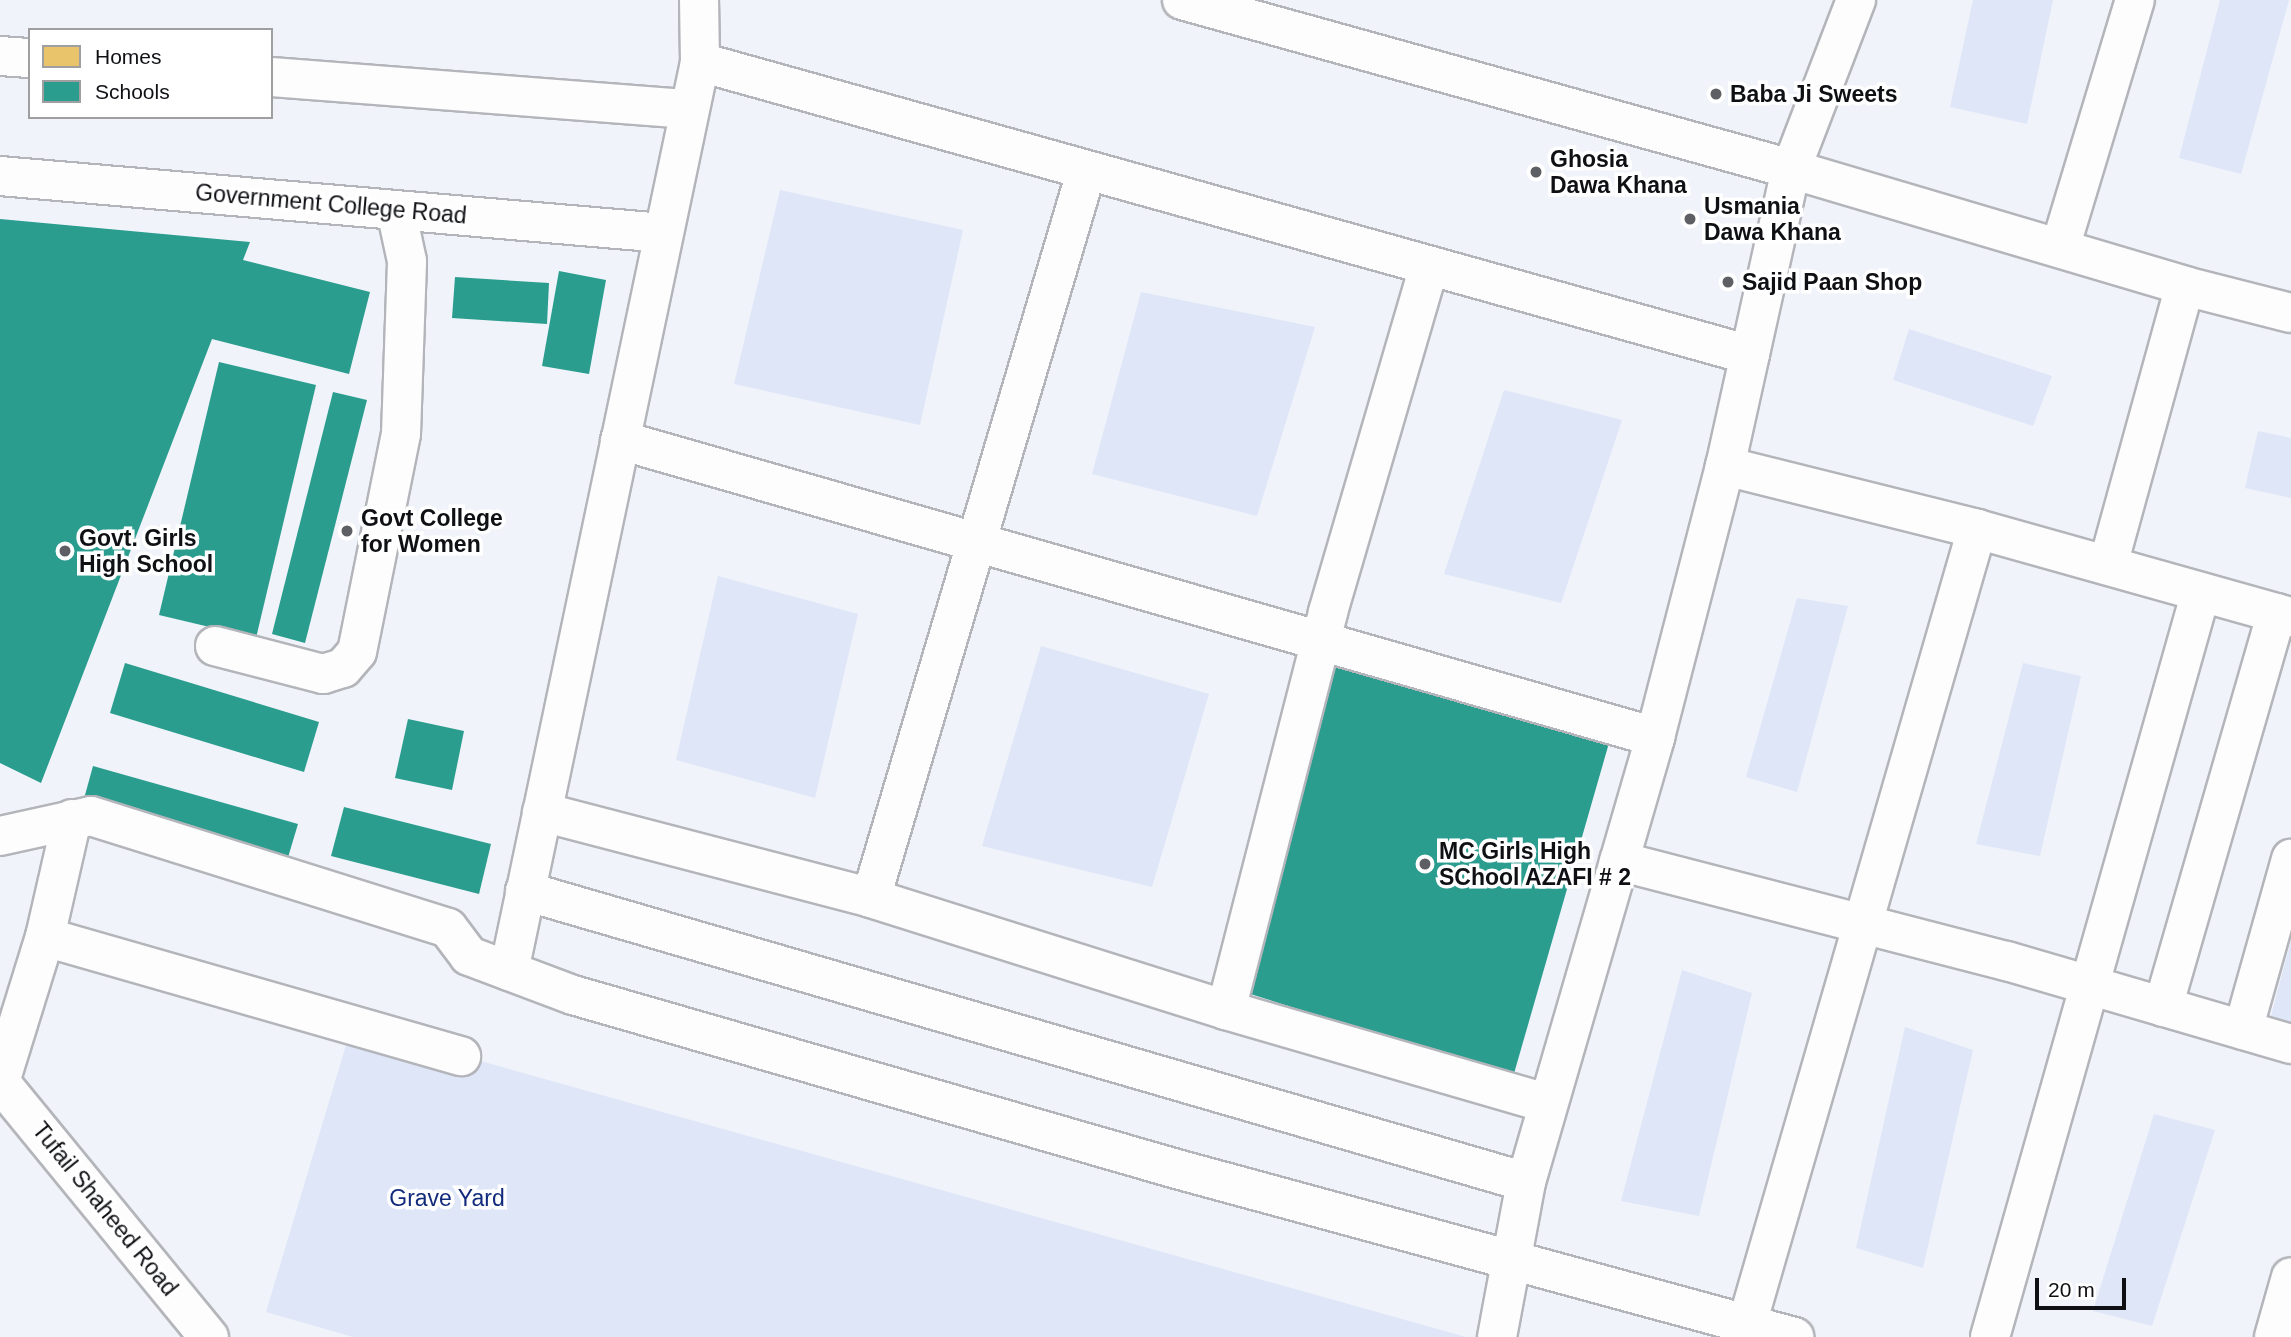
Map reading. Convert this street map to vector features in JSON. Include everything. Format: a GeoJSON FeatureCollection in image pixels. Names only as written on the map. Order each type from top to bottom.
{"type":"FeatureCollection","features":[{"type":"Feature","properties":{"kind":"street"},"geometry":{"type":"LineString","coordinates":[[509,971],[700,62],[699,0]]}},
{"type":"Feature","properties":{"kind":"street"},"geometry":{"type":"LineString","coordinates":[[1182,0],[1791,169],[2185,286],[2291,313]]}},
{"type":"Feature","properties":{"kind":"street"},"geometry":{"type":"LineString","coordinates":[[1497,1337],[1526,1182],[1655,737],[1725,466],[1791,169],[1856,0]]}},
{"type":"Feature","properties":{"kind":"street"},"geometry":{"type":"LineString","coordinates":[[2060,248],[2135,0]]}},
{"type":"Feature","properties":{"kind":"street"},"geometry":{"type":"LineString","coordinates":[[0,56],[28,58]]}},
{"type":"Feature","properties":{"kind":"street"},"geometry":{"type":"LineString","coordinates":[[700,62],[1086,172],[1750,355]]}},
{"type":"Feature","properties":{"kind":"street"},"geometry":{"type":"LineString","coordinates":[[273,77],[689,110]]}},
{"type":"Feature","properties":{"kind":"street"},"geometry":{"type":"LineString","coordinates":[[870,898],[1086,172]]}},
{"type":"Feature","properties":{"kind":"street","name":"Government College Road"},"geometry":{"type":"LineString","coordinates":[[0,176],[663,233]]}},
{"type":"Feature","properties":{"kind":"street"},"geometry":{"type":"LineString","coordinates":[[215,646],[323,674],[343,668],[357,652],[401,434],[407,261],[396,210]]}},
{"type":"Feature","properties":{"kind":"street"},"geometry":{"type":"LineString","coordinates":[[1226,1010],[1321,641],[1429,267]]}},
{"type":"Feature","properties":{"kind":"street"},"geometry":{"type":"LineString","coordinates":[[2108,565],[2185,286]]}},
{"type":"Feature","properties":{"kind":"street"},"geometry":{"type":"LineString","coordinates":[[620,439],[1655,737]]}},
{"type":"Feature","properties":{"kind":"street"},"geometry":{"type":"LineString","coordinates":[[1725,466],[1977,529],[2284,615],[2163,1007]]}},
{"type":"Feature","properties":{"kind":"street"},"geometry":{"type":"LineString","coordinates":[[1748,1324],[1977,529]]}},
{"type":"Feature","properties":{"kind":"street"},"geometry":{"type":"LineString","coordinates":[[1990,1337],[2201,592]]}},
{"type":"Feature","properties":{"kind":"street"},"geometry":{"type":"LineString","coordinates":[[542,813],[870,898],[1226,1010],[1547,1103]]}},
{"type":"Feature","properties":{"kind":"street"},"geometry":{"type":"LineString","coordinates":[[0,835],[91,816],[448,928],[469,956],[573,995],[1511,1261],[1794,1337]]}},
{"type":"Feature","properties":{"kind":"street"},"geometry":{"type":"LineString","coordinates":[[0,1082],[45,937],[72,819]]}},
{"type":"Feature","properties":{"kind":"street"},"geometry":{"type":"LineString","coordinates":[[2243,1030],[2291,859]]}},
{"type":"Feature","properties":{"kind":"street"},"geometry":{"type":"LineString","coordinates":[[1619,861],[2090,985],[2291,1044]]}},
{"type":"Feature","properties":{"kind":"street"},"geometry":{"type":"LineString","coordinates":[[525,891],[1526,1182]]}},
{"type":"Feature","properties":{"kind":"street"},"geometry":{"type":"LineString","coordinates":[[45,937],[461,1056]]}},
{"type":"Feature","properties":{"kind":"street","name":"Tufail Shaheed Road"},"geometry":{"type":"LineString","coordinates":[[0,1082],[209,1337]]}},
{"type":"Feature","properties":{"kind":"street"},"geometry":{"type":"LineString","coordinates":[[2274,1337],[2291,1277]]}},
{"type":"Feature","properties":{"kind":"green space"},"geometry":{"type":"Polygon","coordinates":[[[1973,0],[2053,0],[2027,124],[1950,107],[1973,0]]]}},
{"type":"Feature","properties":{"kind":"green space"},"geometry":{"type":"Polygon","coordinates":[[[2220,0],[2289,0],[2241,174],[2179,158],[2220,0]]]}},
{"type":"Feature","properties":{"kind":"green space"},"geometry":{"type":"Polygon","coordinates":[[[780,190],[963,230],[920,425],[734,384],[780,190]]]}},
{"type":"Feature","properties":{"kind":"green space"},"geometry":{"type":"Polygon","coordinates":[[[1141,292],[1315,327],[1257,516],[1092,474],[1141,292]]]}},
{"type":"Feature","properties":{"kind":"green space"},"geometry":{"type":"Polygon","coordinates":[[[1909,329],[2052,376],[2033,426],[1893,380],[1909,329]]]}},
{"type":"Feature","properties":{"kind":"green space"},"geometry":{"type":"Polygon","coordinates":[[[1504,390],[1622,420],[1561,603],[1444,574],[1504,390]]]}},
{"type":"Feature","properties":{"kind":"green space"},"geometry":{"type":"Polygon","coordinates":[[[2258,431],[2291,438],[2291,498],[2245,488],[2258,431]]]}},
{"type":"Feature","properties":{"kind":"green space"},"geometry":{"type":"Polygon","coordinates":[[[718,576],[858,614],[815,798],[676,760],[718,576]]]}},
{"type":"Feature","properties":{"kind":"green space"},"geometry":{"type":"Polygon","coordinates":[[[1797,598],[1848,606],[1797,792],[1746,777],[1797,598]]]}},
{"type":"Feature","properties":{"kind":"green space"},"geometry":{"type":"Polygon","coordinates":[[[1041,646],[1209,694],[1152,887],[982,846],[1041,646]]]}},
{"type":"Feature","properties":{"kind":"green space"},"geometry":{"type":"Polygon","coordinates":[[[2023,663],[2081,676],[2040,856],[1976,844],[2023,663]]]}},
{"type":"Feature","properties":{"kind":"green space"},"geometry":{"type":"Polygon","coordinates":[[[2291,940],[2291,1022],[2271,1016],[2291,940]]]}},
{"type":"Feature","properties":{"kind":"green space"},"geometry":{"type":"Polygon","coordinates":[[[1682,970],[1752,993],[1699,1216],[1621,1201],[1682,970]]]}},
{"type":"Feature","properties":{"kind":"green space","name":"Grave Yard"},"geometry":{"type":"Polygon","coordinates":[[[352,1025],[1466,1337],[353,1337],[266,1312],[352,1025]]]}},
{"type":"Feature","properties":{"kind":"green space"},"geometry":{"type":"Polygon","coordinates":[[[1905,1027],[1973,1050],[1923,1268],[1856,1248],[1905,1027]]]}},
{"type":"Feature","properties":{"kind":"green space"},"geometry":{"type":"Polygon","coordinates":[[[2154,1114],[2215,1130],[2152,1326],[2093,1311],[2154,1114]]]}},
{"type":"Feature","properties":{"kind":"building: Homes"},"geometry":{"type":"Polygon","coordinates":[[[57,240],[212,254],[208,289],[54,275],[57,240]]]}},
{"type":"Feature","properties":{"kind":"building: Homes"},"geometry":{"type":"Polygon","coordinates":[[[164,300],[198,310],[145,492],[111,482],[164,300]]]}},
{"type":"Feature","properties":{"kind":"building: Homes"},"geometry":{"type":"Polygon","coordinates":[[[0,531],[58,545],[47,591],[0,580],[0,531]]]}},
{"type":"Feature","properties":{"kind":"building: Schools","name":"Govt. Girls High School"},"geometry":{"type":"Polygon","coordinates":[[[0,219],[250,242],[243,260],[370,292],[349,374],[212,339],[41,783],[0,763],[0,219]]]}},
{"type":"Feature","properties":{"kind":"building: Schools"},"geometry":{"type":"Polygon","coordinates":[[[559,271],[606,280],[589,374],[542,366],[559,271]]]}},
{"type":"Feature","properties":{"kind":"building: Schools"},"geometry":{"type":"Polygon","coordinates":[[[455,277],[549,283],[547,324],[452,318],[455,277]]]}},
{"type":"Feature","properties":{"kind":"building: Schools"},"geometry":{"type":"Polygon","coordinates":[[[219,362],[316,385],[256,638],[159,615],[219,362]]]}},
{"type":"Feature","properties":{"kind":"building: Schools"},"geometry":{"type":"Polygon","coordinates":[[[333,392],[367,400],[305,643],[272,634],[333,392]]]}},
{"type":"Feature","properties":{"kind":"building: Schools","name":"MC Girls High SChool AZAFI # 2"},"geometry":{"type":"Polygon","coordinates":[[[1330,654],[1611,736],[1513,1077],[1244,992],[1330,654]]]}},
{"type":"Feature","properties":{"kind":"building: Schools"},"geometry":{"type":"Polygon","coordinates":[[[125,663],[319,722],[304,772],[110,713],[125,663]]]}},
{"type":"Feature","properties":{"kind":"building: Schools"},"geometry":{"type":"Polygon","coordinates":[[[408,719],[464,731],[452,790],[395,778],[408,719]]]}},
{"type":"Feature","properties":{"kind":"building: Schools"},"geometry":{"type":"Polygon","coordinates":[[[93,766],[298,824],[286,864],[82,806],[93,766]]]}},
{"type":"Feature","properties":{"kind":"building: Schools"},"geometry":{"type":"Polygon","coordinates":[[[344,807],[491,844],[479,894],[331,856],[344,807]]]}},
{"type":"Feature","properties":{"kind":"place","name":"Baba Ji Sweets"},"geometry":{"type":"Point","coordinates":[1716,94]}},
{"type":"Feature","properties":{"kind":"place","name":"Ghosia Dawa Khana"},"geometry":{"type":"Point","coordinates":[1536,172]}},
{"type":"Feature","properties":{"kind":"place","name":"Usmania Dawa Khana"},"geometry":{"type":"Point","coordinates":[1690,219]}},
{"type":"Feature","properties":{"kind":"place","name":"Sajid Paan Shop"},"geometry":{"type":"Point","coordinates":[1728,282]}},
{"type":"Feature","properties":{"kind":"place","name":"Govt College for Women"},"geometry":{"type":"Point","coordinates":[347,531]}},
{"type":"Feature","properties":{"kind":"place","name":"Govt. Girls High School"},"geometry":{"type":"Point","coordinates":[65,551]}},
{"type":"Feature","properties":{"kind":"place","name":"MC Girls High SChool AZAFI # 2"},"geometry":{"type":"Point","coordinates":[1425,864]}}]}
